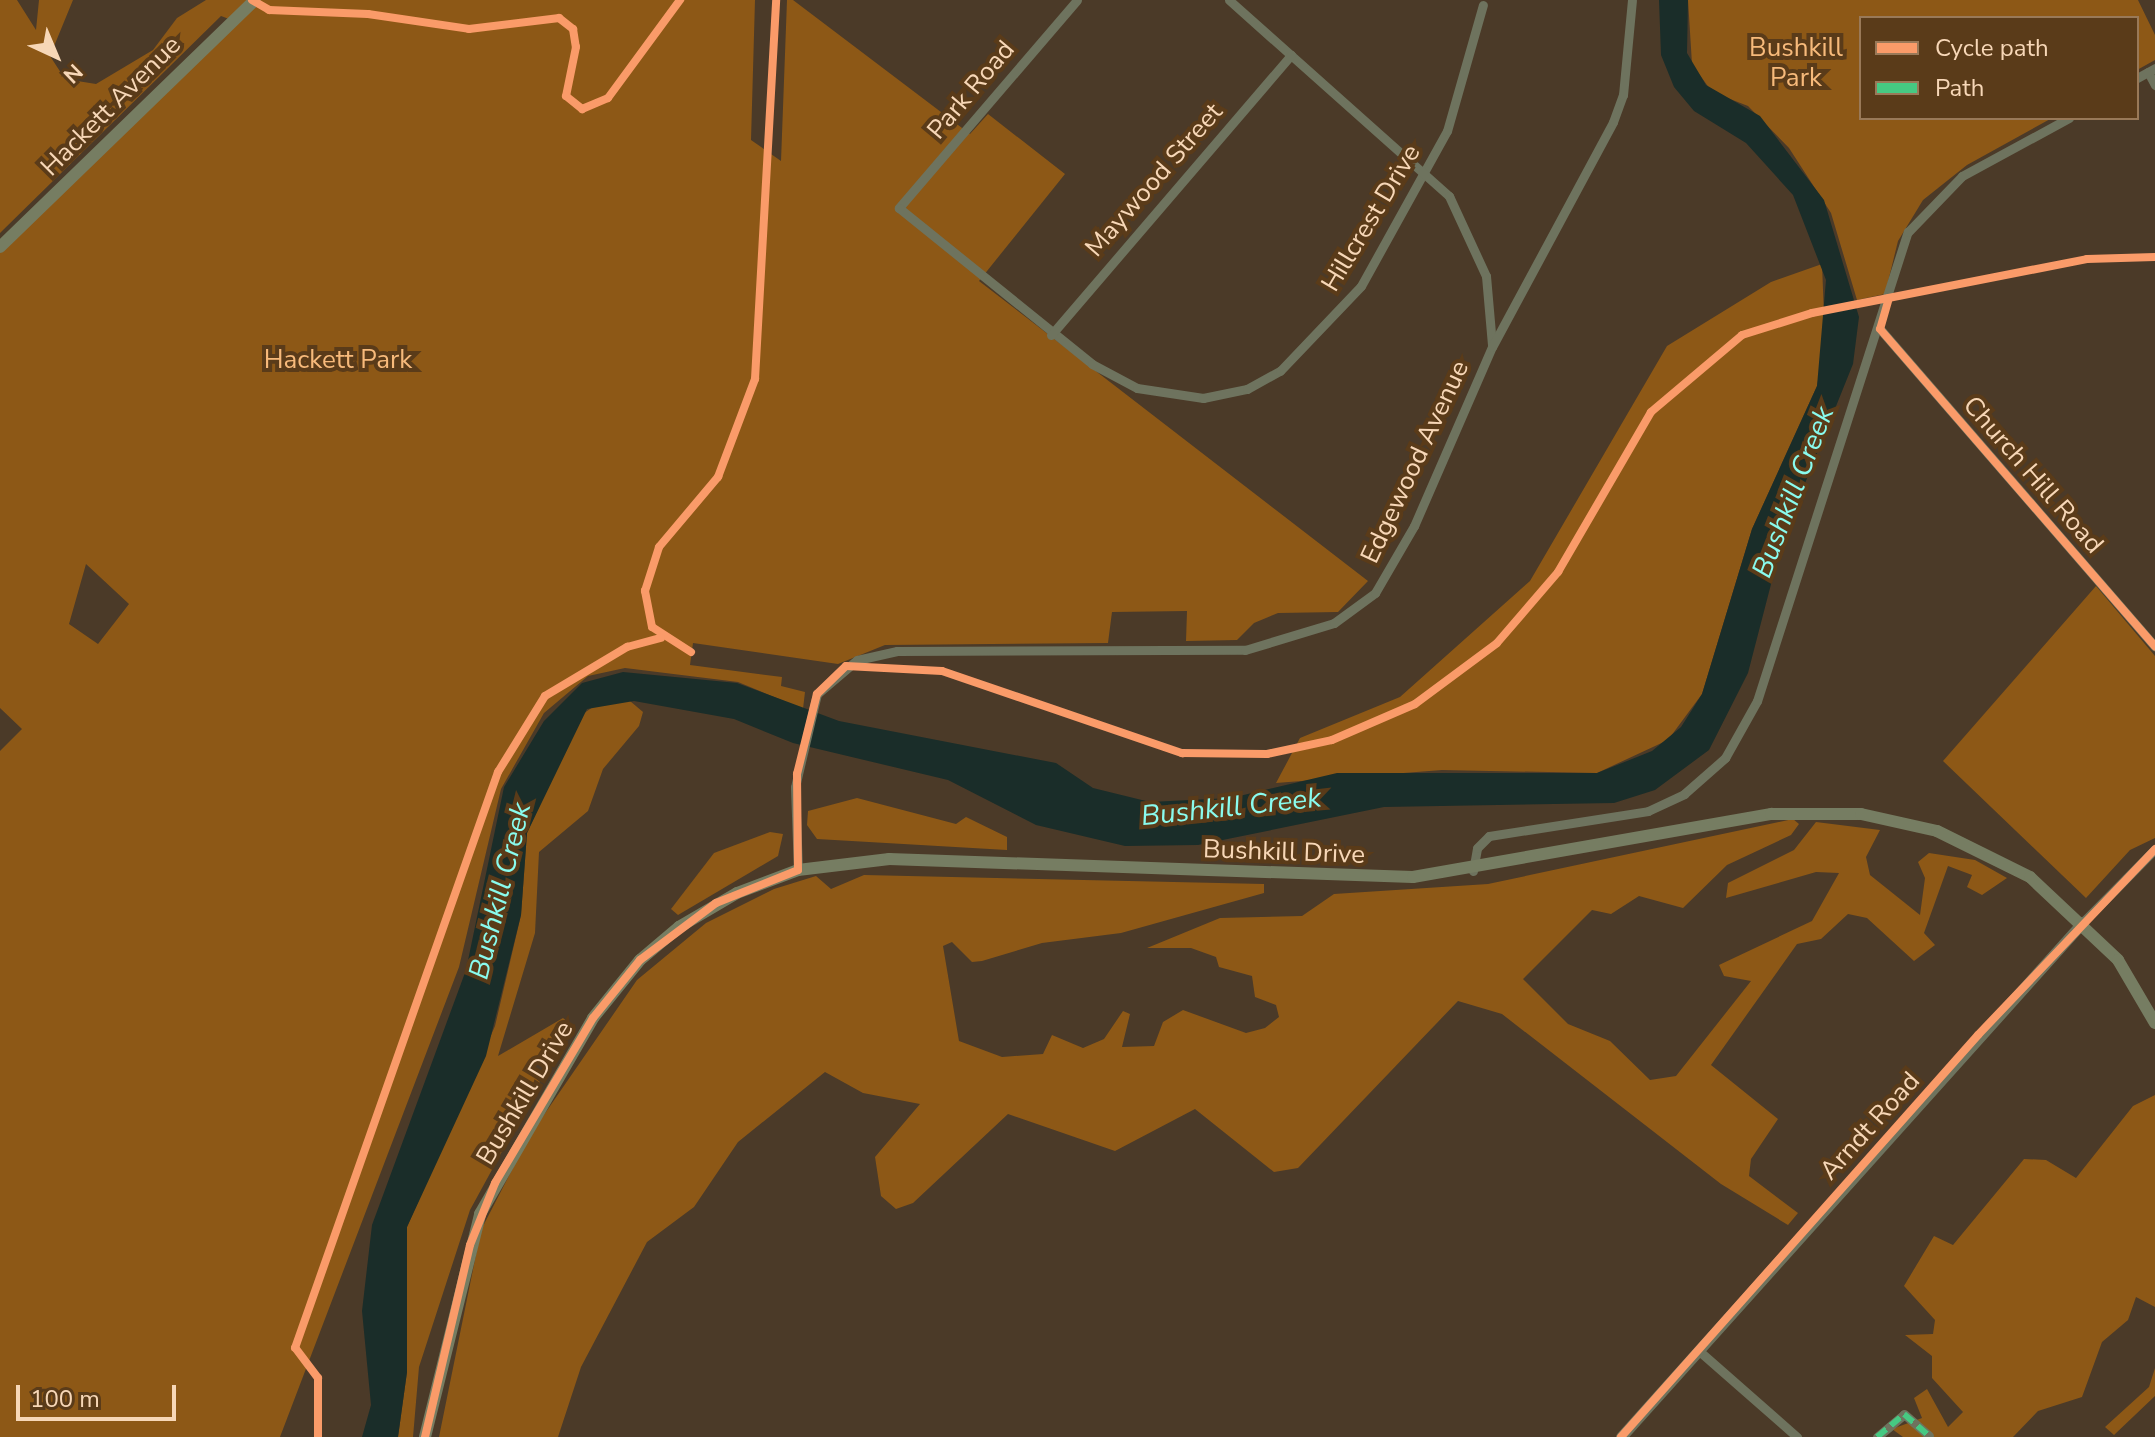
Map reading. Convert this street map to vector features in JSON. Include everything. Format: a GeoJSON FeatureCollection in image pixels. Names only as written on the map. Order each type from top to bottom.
{"type":"FeatureCollection","features":[{"type":"Feature","properties":{"kind":"main road","name":"Hackett Avenue"},"geometry":{"type":"LineString","coordinates":[[0,247],[255,0]]}},
{"type":"Feature","properties":{"kind":"main road","name":"Bushkill Drive"},"geometry":{"type":"LineString","coordinates":[[425,1437],[480,1214],[593,1018],[640,960],[679,927],[737,893],[798,870],[889,859],[1370,877],[1473,872],[1748,818],[1842,812],[1920,826],[1994,855],[2083,922],[2124,969],[2155,1023]]}},
{"type":"Feature","properties":{"kind":"street","name":"Park Road"},"geometry":{"type":"LineString","coordinates":[[899,208],[1077,0]]}},
{"type":"Feature","properties":{"kind":"street"},"geometry":{"type":"LineString","coordinates":[[1229,0],[1427,173],[1462,215],[1478,252],[1491,298],[1492,347]]}},
{"type":"Feature","properties":{"kind":"street","name":"Edgewood Avenue"},"geometry":{"type":"LineString","coordinates":[[798,870],[794,813],[817,694],[846,666],[883,652],[1245,650],[1334,623],[1392,570],[1492,347],[1613,122],[1623,95],[1632,0]]}},
{"type":"Feature","properties":{"kind":"street","name":"Hillcrest Drive"},"geometry":{"type":"LineString","coordinates":[[899,208],[1051,335],[1137,388],[1203,398],[1247,389],[1280,371],[1336,317],[1427,173],[1466,87],[1483,5]]}},
{"type":"Feature","properties":{"kind":"street","name":"Maywood Street"},"geometry":{"type":"LineString","coordinates":[[1051,335],[1291,55]]}},
{"type":"Feature","properties":{"kind":"street"},"geometry":{"type":"LineString","coordinates":[[2151,70],[2155,85]]}},
{"type":"Feature","properties":{"kind":"street"},"geometry":{"type":"LineString","coordinates":[[1473,872],[1477,848],[1489,836],[1648,811],[1701,782],[1736,744],[1757,701],[1880,329],[1902,245],[1928,203],[2066,120]]}},
{"type":"Feature","properties":{"kind":"street","name":"Church Hill Road"},"geometry":{"type":"LineString","coordinates":[[1880,329],[2155,647]]}},
{"type":"Feature","properties":{"kind":"street","name":"Arndt Road"},"geometry":{"type":"LineString","coordinates":[[1621,1437],[2083,922],[2155,849]]}},
{"type":"Feature","properties":{"kind":"street"},"geometry":{"type":"LineString","coordinates":[[1698,1350],[1797,1437]]}},
{"type":"Feature","properties":{"kind":"street"},"geometry":{"type":"LineString","coordinates":[[1877,1437],[1904,1414],[1929,1436]]}},
{"type":"Feature","properties":{"kind":"green space","name":"Hackett Park"},"geometry":{"type":"Polygon","coordinates":[[[0,0],[17,0],[36,30],[39,0],[73,0],[50,56],[65,79],[96,84],[153,50],[177,18],[206,0],[755,0],[751,140],[781,161],[787,0],[793,0],[970,134],[988,114],[1065,174],[979,281],[1368,581],[1338,612],[1278,613],[1254,623],[1237,640],[1186,641],[1187,611],[1112,612],[1108,643],[885,645],[838,664],[693,643],[690,665],[782,677],[781,686],[805,692],[803,709],[738,682],[625,668],[588,676],[544,713],[501,789],[459,967],[280,1437],[0,1437],[0,751],[22,729],[0,708],[0,247],[229,19],[221,16],[0,233],[0,0]],[[86,564],[69,624],[98,644],[129,604],[86,564]]]}},
{"type":"Feature","properties":{"kind":"green space","name":"Bushkill Park"},"geometry":{"type":"Polygon","coordinates":[[[1688,0],[2138,0],[2155,35],[2155,60],[2139,69],[2139,16],[1859,16],[1859,120],[2048,120],[1967,165],[1923,200],[1898,241],[1885,294],[1857,300],[1831,213],[1789,148],[1748,106],[1712,92],[1692,64],[1688,0]]]}},
{"type":"Feature","properties":{"kind":"green space"},"geometry":{"type":"Polygon","coordinates":[[[1822,264],[1825,341],[1817,386],[1752,529],[1702,694],[1668,740],[1597,773],[1442,770],[1276,783],[1300,738],[1400,697],[1530,581],[1667,346],[1771,282],[1822,264]]]}},
{"type":"Feature","properties":{"kind":"green space"},"geometry":{"type":"Polygon","coordinates":[[[2096,586],[2155,656],[2155,838],[2130,850],[2086,898],[1943,761],[2096,586]]]}},
{"type":"Feature","properties":{"kind":"green space"},"geometry":{"type":"Polygon","coordinates":[[[630,701],[643,712],[639,726],[603,769],[588,811],[539,852],[535,933],[498,1056],[563,1018],[574,1027],[552,1062],[533,1057],[524,1068],[540,1082],[470,1210],[419,1367],[413,1437],[398,1437],[407,1372],[407,1227],[495,1026],[521,915],[527,833],[580,716],[600,702],[630,701]]]}},
{"type":"Feature","properties":{"kind":"green space"},"geometry":{"type":"Polygon","coordinates":[[[857,798],[956,824],[966,817],[1007,837],[1007,850],[817,839],[807,825],[808,811],[857,798]]]}},
{"type":"Feature","properties":{"kind":"green space"},"geometry":{"type":"Polygon","coordinates":[[[1793,819],[1799,824],[1791,835],[1727,865],[1683,908],[1639,896],[1611,914],[1592,910],[1523,979],[1568,1024],[1610,1041],[1650,1080],[1676,1076],[1751,981],[1724,976],[1719,965],[1812,921],[1839,873],[1816,872],[1726,898],[1728,883],[1794,850],[1816,822],[1880,830],[1866,857],[1870,875],[1920,915],[1925,878],[1918,862],[1929,853],[1975,860],[2007,878],[1982,895],[1967,887],[1972,875],[1948,866],[1924,933],[1935,945],[1914,961],[1867,918],[1848,914],[1821,939],[1797,944],[1711,1065],[1778,1119],[1751,1159],[1749,1176],[1798,1213],[1788,1225],[1721,1184],[1502,1014],[1458,1001],[1298,1168],[1274,1172],[1195,1109],[1115,1151],[1008,1114],[913,1203],[896,1209],[881,1196],[875,1157],[920,1104],[863,1093],[825,1072],[738,1142],[694,1207],[647,1242],[581,1367],[558,1437],[439,1437],[481,1230],[530,1135],[637,980],[706,923],[774,889],[816,876],[831,889],[864,875],[1264,884],[1264,893],[1121,933],[1042,943],[982,961],[972,962],[952,942],[943,946],[959,1041],[1002,1057],[1043,1054],[1052,1035],[1083,1048],[1104,1039],[1123,1011],[1130,1014],[1122,1047],[1154,1046],[1163,1022],[1183,1010],[1246,1033],[1265,1028],[1279,1017],[1276,1005],[1255,997],[1252,976],[1219,967],[1216,957],[1191,948],[1147,948],[1220,918],[1302,916],[1334,894],[1488,884],[1793,819]]]}},
{"type":"Feature","properties":{"kind":"green space"},"geometry":{"type":"Polygon","coordinates":[[[770,832],[783,834],[778,856],[678,915],[671,909],[714,853],[770,832]]]}},
{"type":"Feature","properties":{"kind":"green space"},"geometry":{"type":"Polygon","coordinates":[[[2155,1095],[2155,1307],[2136,1297],[2128,1320],[2102,1342],[2082,1397],[2038,1411],[2013,1437],[1903,1437],[1892,1429],[1922,1418],[1914,1398],[1927,1389],[1948,1427],[1963,1412],[1932,1378],[1932,1356],[1905,1335],[1933,1334],[1935,1320],[1904,1286],[1934,1236],[1953,1245],[2024,1159],[2046,1160],[2076,1178],[2133,1106],[2155,1095]]]}},
{"type":"Feature","properties":{"kind":"green space"},"geometry":{"type":"Polygon","coordinates":[[[2155,1368],[2155,1396],[2114,1435],[2105,1427],[2149,1387],[2155,1368]]]}},
{"type":"Feature","properties":{"kind":"water","name":"Bushkill Creek"},"geometry":{"type":"Polygon","coordinates":[[[1659,0],[1688,0],[1687,53],[1706,85],[1760,116],[1824,200],[1859,317],[1853,364],[1783,538],[1748,673],[1709,750],[1655,790],[1614,803],[1384,807],[1198,845],[1125,846],[1036,825],[948,780],[793,743],[734,719],[634,701],[587,709],[527,833],[521,915],[486,1056],[407,1227],[407,1372],[398,1437],[362,1437],[371,1405],[362,1311],[372,1225],[466,970],[504,787],[544,721],[582,683],[623,672],[737,683],[839,721],[1056,763],[1093,788],[1150,802],[1231,798],[1337,773],[1597,773],[1652,751],[1681,727],[1702,694],[1752,529],[1817,386],[1826,280],[1793,195],[1746,143],[1694,111],[1674,87],[1661,55],[1659,0]]]}},
{"type":"Feature","properties":{"kind":"marked path"},"geometry":{"type":"LineString","coordinates":[[1877,1437],[1904,1414],[1929,1436]]}},
{"type":"Feature","properties":{"kind":"cycle path"},"geometry":{"type":"LineString","coordinates":[[252,0],[269,10],[368,14],[469,29],[559,18],[573,29],[576,47],[566,96],[582,109],[608,98],[680,0]]}},
{"type":"Feature","properties":{"kind":"cycle path"},"geometry":{"type":"LineString","coordinates":[[691,652],[652,627],[645,591],[659,547],[718,477],[755,379],[776,0]]}},
{"type":"Feature","properties":{"kind":"cycle path"},"geometry":{"type":"LineString","coordinates":[[425,1437],[470,1245],[495,1183],[593,1018],[640,960],[716,903],[798,870],[797,774],[817,694],[846,666],[942,671],[1182,753],[1267,754],[1332,740],[1415,704],[1497,643],[1558,572],[1651,412],[1742,335],[1812,313],[2087,259],[2155,257]]}},
{"type":"Feature","properties":{"kind":"cycle path"},"geometry":{"type":"LineString","coordinates":[[1889,298],[1880,329],[2155,647]]}},
{"type":"Feature","properties":{"kind":"cycle path"},"geometry":{"type":"LineString","coordinates":[[318,1437],[318,1378],[295,1348],[498,772],[545,696],[627,647],[661,638]]}},
{"type":"Feature","properties":{"kind":"cycle path"},"geometry":{"type":"LineString","coordinates":[[1621,1437],[1978,1035],[2155,849]]}}]}
